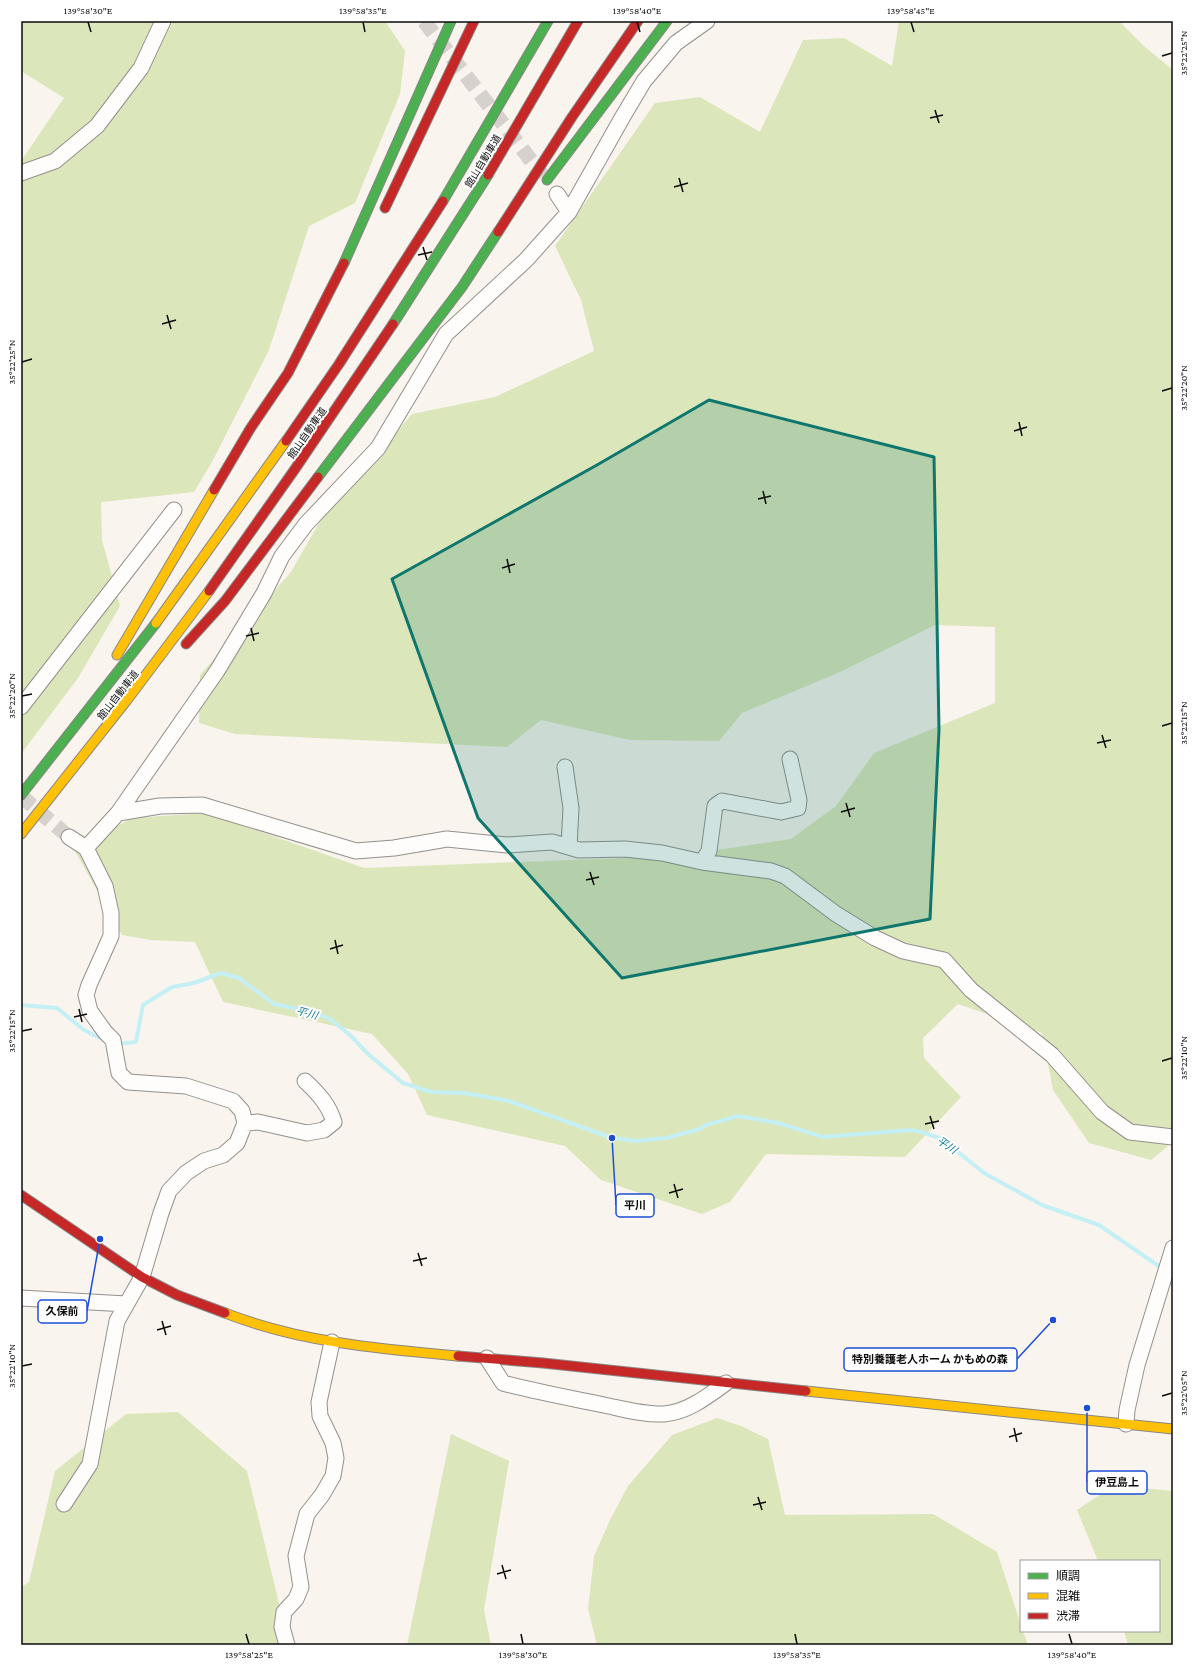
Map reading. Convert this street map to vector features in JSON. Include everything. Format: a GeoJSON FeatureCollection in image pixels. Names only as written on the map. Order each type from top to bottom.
{"type":"FeatureCollection","features":[{"type":"Feature","properties":{"kind":"main road"},"geometry":{"type":"LineString","coordinates":[[288,373],[348,254],[451,21]]}},
{"type":"Feature","properties":{"kind":"main road"},"geometry":{"type":"LineString","coordinates":[[379,219],[474,21]]}},
{"type":"Feature","properties":{"kind":"main road","name":"館山自動車道"},"geometry":{"type":"LineString","coordinates":[[21,795],[160,618],[233,517],[339,364],[450,190],[548,21]]}},
{"type":"Feature","properties":{"kind":"main road","name":"館山自動車道"},"geometry":{"type":"LineString","coordinates":[[21,834],[93,745],[184,626],[359,378],[472,202],[578,21]]}},
{"type":"Feature","properties":{"kind":"main road"},"geometry":{"type":"LineString","coordinates":[[177,653],[225,601],[462,287],[572,117],[638,21]]}},
{"type":"Feature","properties":{"kind":"main road"},"geometry":{"type":"LineString","coordinates":[[542,186],[667,21]]}},
{"type":"Feature","properties":{"kind":"main road"},"geometry":{"type":"LineString","coordinates":[[509,214],[528,205]]}},
{"type":"Feature","properties":{"kind":"main road"},"geometry":{"type":"LineString","coordinates":[[73,730],[250,429],[322,322],[345,282]]}},
{"type":"Feature","properties":{"kind":"main road"},"geometry":{"type":"LineString","coordinates":[[93,745],[162,670]]}},
{"type":"Feature","properties":{"kind":"main road"},"geometry":{"type":"LineString","coordinates":[[21,1195],[79,1236],[142,1277],[177,1295],[247,1322],[300,1336],[389,1350],[487,1358],[1173,1429]]}},
{"type":"Feature","properties":{"kind":"street"},"geometry":{"type":"LineString","coordinates":[[21,174],[55,161],[97,126],[141,68],[163,21]]}},
{"type":"Feature","properties":{"kind":"street"},"geometry":{"type":"LineString","coordinates":[[86,848],[118,813],[217,671],[264,593],[282,556],[306,524],[378,448],[446,334],[526,260],[570,212],[644,81],[676,43],[707,21]]}},
{"type":"Feature","properties":{"kind":"street"},"geometry":{"type":"LineString","coordinates":[[557,194],[570,212]]}},
{"type":"Feature","properties":{"kind":"street"},"geometry":{"type":"LineString","coordinates":[[21,707],[174,510]]}},
{"type":"Feature","properties":{"kind":"street"},"geometry":{"type":"LineString","coordinates":[[702,862],[709,851],[715,806],[722,801],[781,812],[798,808],[799,800],[790,760]]}},
{"type":"Feature","properties":{"kind":"street"},"geometry":{"type":"LineString","coordinates":[[564,767],[570,808],[569,847]]}},
{"type":"Feature","properties":{"kind":"street"},"geometry":{"type":"LineString","coordinates":[[118,813],[160,806],[202,805],[356,851],[394,848],[447,839],[507,845],[552,842],[579,850],[625,849],[662,854],[702,862],[772,871],[785,876],[836,914],[875,938],[902,951],[944,960],[971,990],[1052,1055],[1102,1112],[1130,1132],[1173,1137]]}},
{"type":"Feature","properties":{"kind":"street"},"geometry":{"type":"LineString","coordinates":[[64,1504],[90,1464],[117,1321],[142,1277],[161,1212],[169,1191],[186,1173],[204,1161],[223,1155],[237,1143],[244,1123],[242,1111],[233,1101],[186,1086],[128,1082],[119,1073],[114,1044],[90,1011],[86,994],[111,936],[110,913],[105,886],[86,848],[69,837]]}},
{"type":"Feature","properties":{"kind":"street"},"geometry":{"type":"LineString","coordinates":[[244,1123],[258,1122],[307,1133],[324,1130],[334,1122],[330,1110],[316,1091],[305,1081]]}},
{"type":"Feature","properties":{"kind":"street"},"geometry":{"type":"LineString","coordinates":[[1126,1424],[1127,1410],[1137,1365],[1171,1253]]}},
{"type":"Feature","properties":{"kind":"street"},"geometry":{"type":"LineString","coordinates":[[21,1298],[126,1304]]}},
{"type":"Feature","properties":{"kind":"street"},"geometry":{"type":"LineString","coordinates":[[287,1645],[282,1627],[284,1612],[296,1600],[301,1586],[296,1556],[307,1514],[322,1495],[333,1476],[336,1458],[333,1443],[320,1416],[319,1402],[332,1342]]}},
{"type":"Feature","properties":{"kind":"street"},"geometry":{"type":"LineString","coordinates":[[487,1358],[503,1383],[533,1391],[644,1413],[664,1414],[680,1410],[705,1398],[726,1383]]}},
{"type":"Feature","properties":{"kind":"highlighted area"},"geometry":{"type":"Polygon","coordinates":[[[709,400],[934,457],[939,730],[930,919],[622,978],[478,818],[392,579],[597,465],[709,400]]]}},
{"type":"Feature","properties":{"kind":"green space"},"geometry":{"type":"Polygon","coordinates":[[[21,21],[385,21],[405,51],[400,94],[355,203],[309,226],[269,350],[213,460],[194,492],[101,502],[102,540],[120,606],[78,678],[21,754],[21,161],[64,98],[21,71],[21,21]]]}},
{"type":"Feature","properties":{"kind":"green space"},"geometry":{"type":"Polygon","coordinates":[[[899,21],[1119,21],[1145,47],[1173,70],[1173,1142],[1151,1160],[1089,1143],[1053,1090],[1042,1033],[958,1004],[923,1038],[924,1058],[961,1097],[905,1157],[766,1154],[730,1202],[702,1214],[601,1180],[565,1146],[427,1115],[408,1074],[372,1034],[223,1002],[195,942],[151,940],[122,935],[75,851],[131,818],[207,813],[364,868],[675,856],[791,839],[836,806],[874,753],[995,703],[995,627],[935,625],[840,672],[742,713],[719,741],[630,740],[541,720],[507,747],[235,734],[199,723],[200,675],[291,572],[323,516],[412,414],[495,397],[594,351],[581,300],[555,246],[655,103],[700,97],[760,132],[803,40],[844,38],[892,66],[899,21]]]}},
{"type":"Feature","properties":{"kind":"green space"},"geometry":{"type":"Polygon","coordinates":[[[178,1412],[247,1471],[285,1628],[283,1645],[21,1645],[21,1587],[29,1582],[55,1471],[126,1414],[178,1412]]]}},
{"type":"Feature","properties":{"kind":"green space"},"geometry":{"type":"Polygon","coordinates":[[[717,1418],[741,1426],[768,1439],[785,1515],[933,1514],[997,1552],[1020,1622],[1020,1632],[1023,1632],[1028,1645],[597,1645],[588,1609],[594,1556],[610,1520],[628,1486],[672,1435],[717,1418]]]}},
{"type":"Feature","properties":{"kind":"green space"},"geometry":{"type":"Polygon","coordinates":[[[451,1434],[509,1461],[484,1610],[491,1645],[407,1645],[451,1434]]]}},
{"type":"Feature","properties":{"kind":"green space"},"geometry":{"type":"Polygon","coordinates":[[[1114,1485],[1173,1491],[1173,1645],[1128,1645],[1124,1632],[1160,1632],[1160,1560],[1098,1560],[1077,1510],[1114,1485]]]}},
{"type":"Feature","properties":{"kind":"waterway","name":"平川"},"geometry":{"type":"LineString","coordinates":[[116,1044],[136,1042],[143,1005],[172,987],[194,983],[221,973],[239,978],[274,1004],[313,1012],[330,1019],[350,1035],[368,1054],[403,1083],[431,1092],[464,1093],[509,1101],[612,1138],[636,1141],[666,1138],[700,1129],[706,1125],[738,1116],[778,1123],[823,1137],[910,1130],[922,1132],[942,1139],[984,1173],[1042,1205],[1099,1225],[1163,1269]]}},
{"type":"Feature","properties":{"kind":"waterway","name":"平川"},"geometry":{"type":"LineString","coordinates":[[21,1005],[57,1008],[84,1030],[108,1042]]}},
{"type":"Feature","properties":{"kind":"tunnel"},"geometry":{"type":"LineString","coordinates":[[424,21],[543,176]]}},
{"type":"Feature","properties":{"kind":"tunnel"},"geometry":{"type":"LineString","coordinates":[[21,796],[69,837]]}},
{"type":"Feature","properties":{"kind":"traffic: fast"},"geometry":{"type":"LineString","coordinates":[[344,263],[451,21]]}},
{"type":"Feature","properties":{"kind":"traffic: fast"},"geometry":{"type":"LineString","coordinates":[[443,201],[548,21]]}},
{"type":"Feature","properties":{"kind":"traffic: fast"},"geometry":{"type":"LineString","coordinates":[[547,180],[667,21]]}},
{"type":"Feature","properties":{"kind":"traffic: fast"},"geometry":{"type":"LineString","coordinates":[[393,324],[488,175]]}},
{"type":"Feature","properties":{"kind":"traffic: fast"},"geometry":{"type":"LineString","coordinates":[[318,477],[462,287],[498,232]]}},
{"type":"Feature","properties":{"kind":"traffic: fast"},"geometry":{"type":"LineString","coordinates":[[21,795],[156,623]]}},
{"type":"Feature","properties":{"kind":"traffic: slow"},"geometry":{"type":"LineString","coordinates":[[156,623],[286,441]]}},
{"type":"Feature","properties":{"kind":"traffic: slow"},"geometry":{"type":"LineString","coordinates":[[117,655],[214,490]]}},
{"type":"Feature","properties":{"kind":"traffic: slow"},"geometry":{"type":"LineString","coordinates":[[21,834],[127,700],[209,591]]}},
{"type":"Feature","properties":{"kind":"traffic: slow"},"geometry":{"type":"LineString","coordinates":[[225,1313],[253,1323],[310,1338],[369,1347],[458,1356]]}},
{"type":"Feature","properties":{"kind":"traffic: slow"},"geometry":{"type":"LineString","coordinates":[[806,1391],[1173,1429]]}},
{"type":"Feature","properties":{"kind":"traffic: jam"},"geometry":{"type":"LineString","coordinates":[[385,208],[474,21]]}},
{"type":"Feature","properties":{"kind":"traffic: jam"},"geometry":{"type":"LineString","coordinates":[[488,175],[578,21]]}},
{"type":"Feature","properties":{"kind":"traffic: jam"},"geometry":{"type":"LineString","coordinates":[[498,232],[572,117],[638,21]]}},
{"type":"Feature","properties":{"kind":"traffic: jam"},"geometry":{"type":"LineString","coordinates":[[286,441],[339,364],[443,201]]}},
{"type":"Feature","properties":{"kind":"traffic: jam"},"geometry":{"type":"LineString","coordinates":[[214,490],[250,429],[288,373],[344,263]]}},
{"type":"Feature","properties":{"kind":"traffic: jam"},"geometry":{"type":"LineString","coordinates":[[209,591],[295,469],[393,324]]}},
{"type":"Feature","properties":{"kind":"traffic: jam"},"geometry":{"type":"LineString","coordinates":[[186,644],[225,601],[318,477]]}},
{"type":"Feature","properties":{"kind":"traffic: jam"},"geometry":{"type":"LineString","coordinates":[[21,1195],[142,1277],[177,1295],[225,1313]]}},
{"type":"Feature","properties":{"kind":"traffic: jam"},"geometry":{"type":"LineString","coordinates":[[458,1356],[543,1363],[806,1391]]}},
{"type":"Feature","properties":{"kind":"place","name":"平川"},"geometry":{"type":"Point","coordinates":[612,1138]}},
{"type":"Feature","properties":{"kind":"place","name":"久保前"},"geometry":{"type":"Point","coordinates":[100,1239]}},
{"type":"Feature","properties":{"kind":"place","name":"特別養護老人ホーム かもめの森"},"geometry":{"type":"Point","coordinates":[1053,1320]}},
{"type":"Feature","properties":{"kind":"place","name":"伊豆島上"},"geometry":{"type":"Point","coordinates":[1087,1408]}}]}
